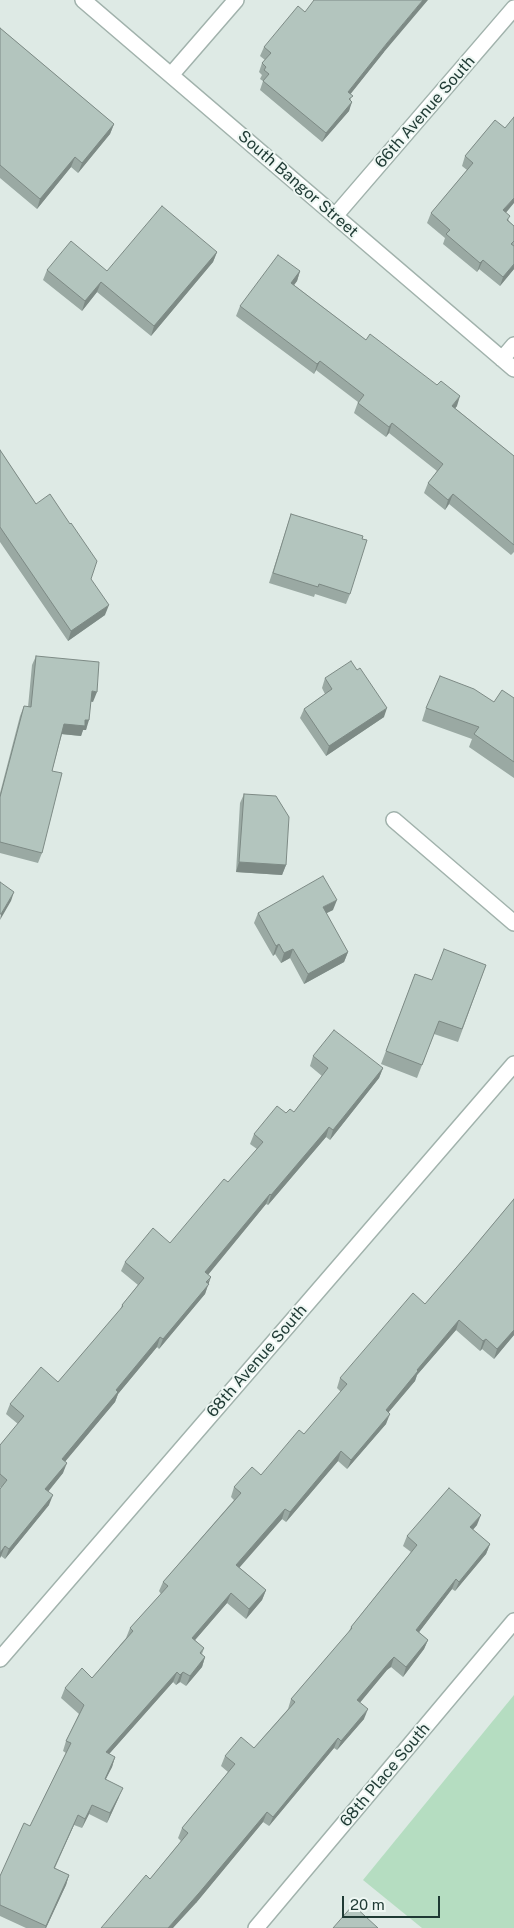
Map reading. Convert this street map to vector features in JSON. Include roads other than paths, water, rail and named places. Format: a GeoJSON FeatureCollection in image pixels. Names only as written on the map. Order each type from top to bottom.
{"type":"FeatureCollection","features":[{"type":"Feature","properties":{"kind":"street","name":"South Bangor Street"},"geometry":{"type":"LineString","coordinates":[[83,0],[514,369]]}},
{"type":"Feature","properties":{"kind":"street"},"geometry":{"type":"LineString","coordinates":[[171,75],[236,0]]}},
{"type":"Feature","properties":{"kind":"street","name":"66th Avenue South"},"geometry":{"type":"LineString","coordinates":[[335,216],[514,8]]}},
{"type":"Feature","properties":{"kind":"street"},"geometry":{"type":"LineString","coordinates":[[502,359],[514,345]]}},
{"type":"Feature","properties":{"kind":"street"},"geometry":{"type":"LineString","coordinates":[[394,820],[514,924]]}},
{"type":"Feature","properties":{"kind":"street","name":"68th Avenue South"},"geometry":{"type":"LineString","coordinates":[[0,1659],[514,1064]]}},
{"type":"Feature","properties":{"kind":"street","name":"68th Place South"},"geometry":{"type":"LineString","coordinates":[[256,1928],[514,1621]]}}]}
